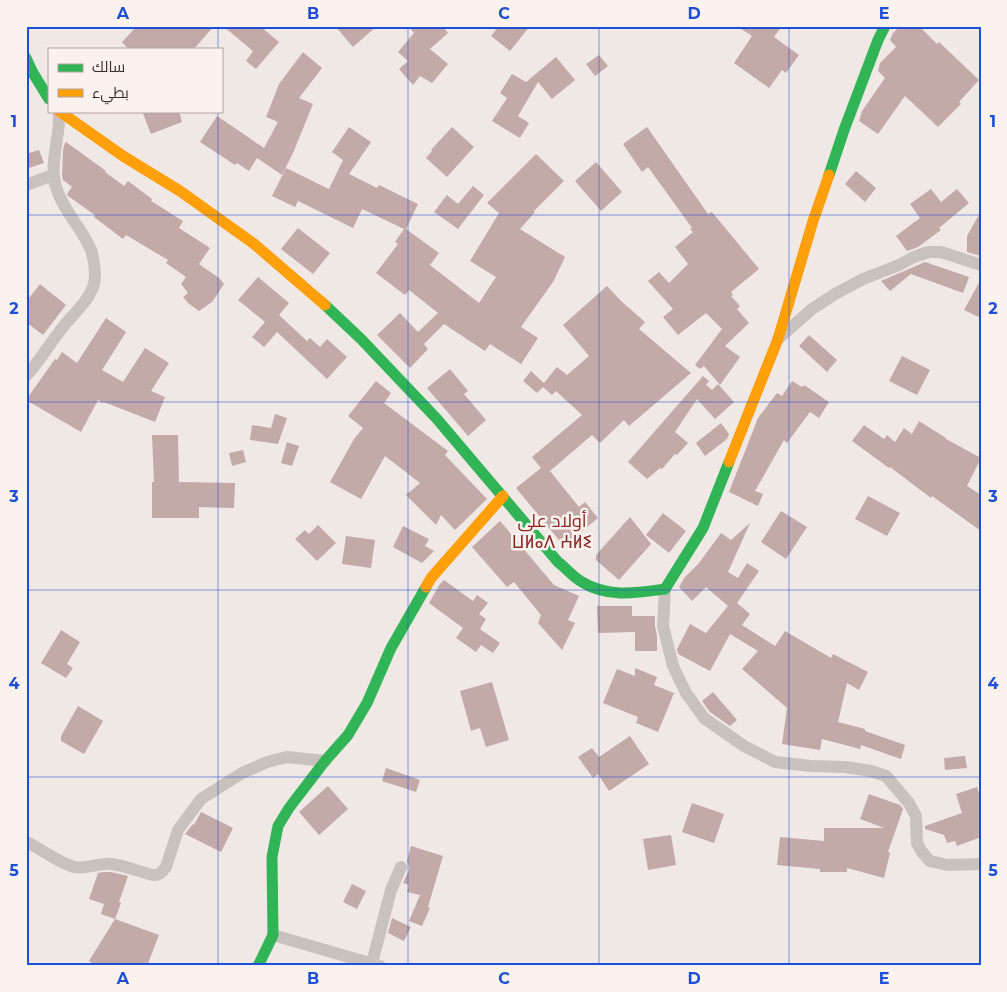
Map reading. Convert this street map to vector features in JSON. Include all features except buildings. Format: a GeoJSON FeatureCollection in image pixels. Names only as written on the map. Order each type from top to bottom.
{"type":"FeatureCollection","features":[{"type":"Feature","properties":{"kind":"street"},"geometry":{"type":"LineString","coordinates":[[885,26],[844,130],[813,221],[778,339],[703,528],[665,588],[663,626],[673,666],[686,693],[704,718],[744,746],[775,762],[845,767],[871,771],[886,776],[909,803],[916,816],[918,843],[922,852],[930,861],[947,865],[981,864]]}},
{"type":"Feature","properties":{"kind":"street"},"geometry":{"type":"LineString","coordinates":[[26,58],[48,97]]}},
{"type":"Feature","properties":{"kind":"street"},"geometry":{"type":"LineString","coordinates":[[59,112],[123,156],[180,191],[253,243],[313,294],[361,339],[437,419],[558,562],[581,581],[605,592],[628,594],[665,588]]}},
{"type":"Feature","properties":{"kind":"street"},"geometry":{"type":"LineString","coordinates":[[26,376],[84,302],[94,284],[94,262],[91,251],[55,186],[53,175],[59,112]]}},
{"type":"Feature","properties":{"kind":"street"},"geometry":{"type":"LineString","coordinates":[[26,185],[53,175]]}},
{"type":"Feature","properties":{"kind":"street"},"geometry":{"type":"LineString","coordinates":[[778,339],[812,309],[835,294],[863,279],[914,257],[928,252],[941,252],[981,265]]}},
{"type":"Feature","properties":{"kind":"street"},"geometry":{"type":"LineString","coordinates":[[258,966],[274,935],[272,857],[278,826],[289,808],[325,761],[348,735],[367,703],[391,648],[432,578],[503,496]]}},
{"type":"Feature","properties":{"kind":"street"},"geometry":{"type":"LineString","coordinates":[[26,842],[75,867],[86,868],[100,864],[111,864],[158,875],[166,867],[178,830],[201,799],[242,773],[267,762],[287,757],[325,761]]}},
{"type":"Feature","properties":{"kind":"street"},"geometry":{"type":"LineString","coordinates":[[274,935],[376,964],[391,890],[401,867]]}},
{"type":"Feature","properties":{"kind":"traffic: fast"},"geometry":{"type":"LineString","coordinates":[[829,175],[844,130],[885,26]]}},
{"type":"Feature","properties":{"kind":"traffic: fast"},"geometry":{"type":"LineString","coordinates":[[26,58],[48,97]]}},
{"type":"Feature","properties":{"kind":"traffic: fast"},"geometry":{"type":"LineString","coordinates":[[325,305],[361,339],[437,419],[558,562],[579,580],[592,587],[622,593],[665,589],[703,528],[729,462]]}},
{"type":"Feature","properties":{"kind":"traffic: fast"},"geometry":{"type":"LineString","coordinates":[[258,966],[273,935],[272,857],[278,826],[289,808],[325,761],[348,735],[367,703],[391,648],[426,587]]}},
{"type":"Feature","properties":{"kind":"traffic: slow"},"geometry":{"type":"LineString","coordinates":[[60,112],[123,156],[180,191],[253,243],[325,305]]}},
{"type":"Feature","properties":{"kind":"traffic: slow"},"geometry":{"type":"LineString","coordinates":[[729,462],[778,339],[813,221],[829,175]]}},
{"type":"Feature","properties":{"kind":"traffic: slow"},"geometry":{"type":"LineString","coordinates":[[426,587],[431,578],[503,496]]}},
{"type":"Feature","properties":{"kind":"district","name":"أولاد علي ⵡⵍⴰⴷ ⵄⵍⵉ"},"geometry":{"type":"Point","coordinates":[552,531]}}]}
